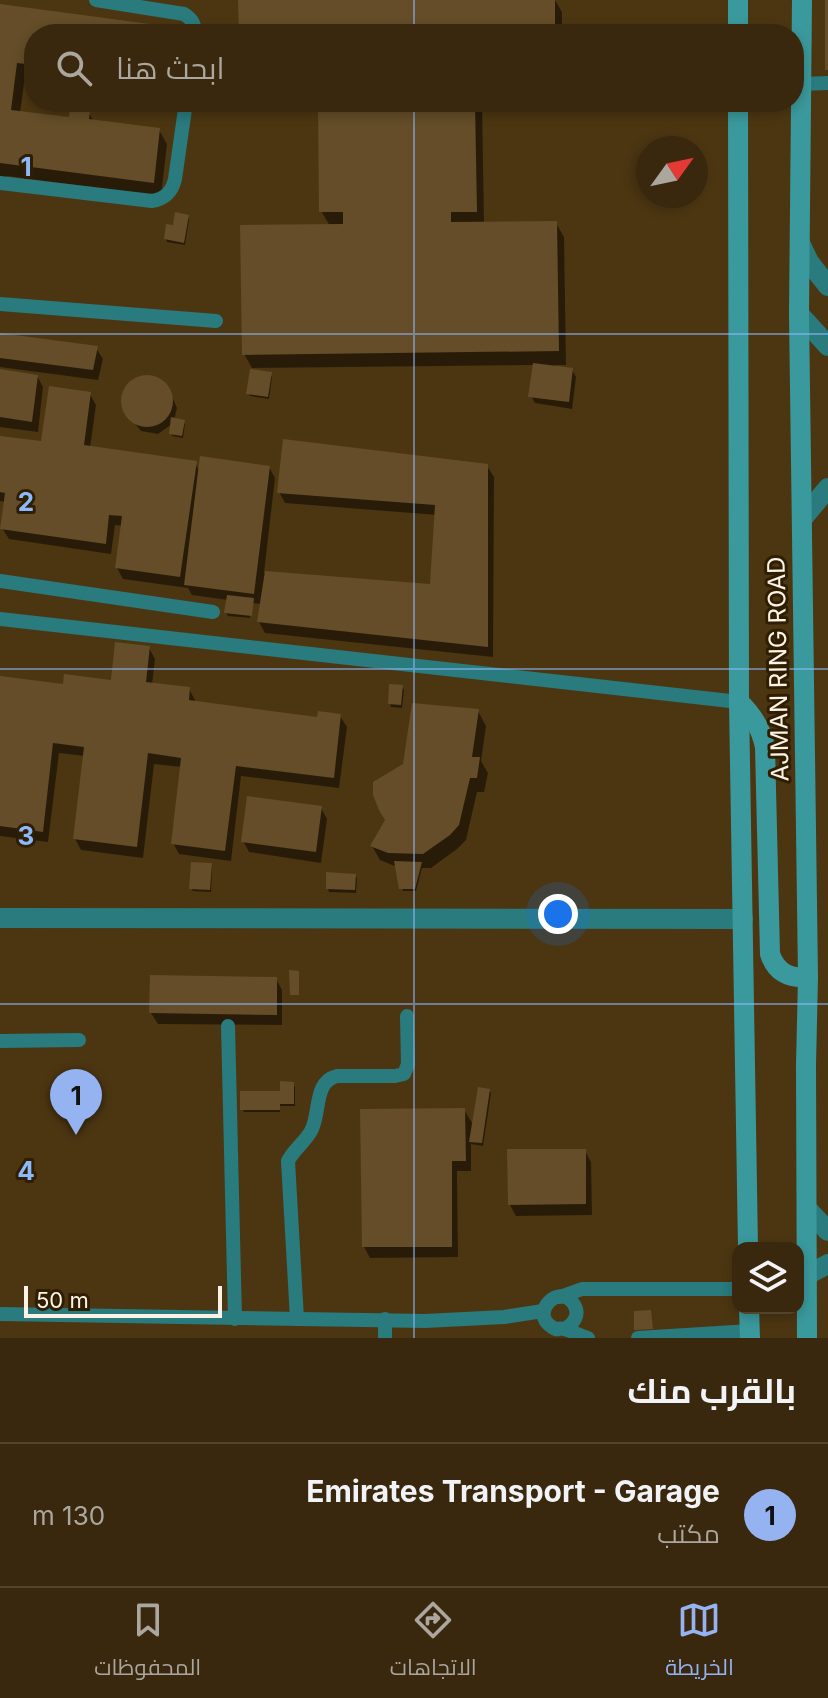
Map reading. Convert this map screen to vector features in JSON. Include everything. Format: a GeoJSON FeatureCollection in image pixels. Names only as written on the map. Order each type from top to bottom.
{"type":"FeatureCollection","features":[{"type":"Feature","properties":{"kind":"main road"},"geometry":{"type":"LineString","coordinates":[[738,0],[738,24]]}},
{"type":"Feature","properties":{"kind":"main road","name":"AJMAN RING ROAD"},"geometry":{"type":"LineString","coordinates":[[802,0],[802,24]]}},
{"type":"Feature","properties":{"kind":"main road","name":"AJMAN RING ROAD"},"geometry":{"type":"LineString","coordinates":[[738,112],[739,702],[748,1242]]}},
{"type":"Feature","properties":{"kind":"main road","name":"AJMAN RING ROAD"},"geometry":{"type":"LineString","coordinates":[[802,112],[799,314],[808,977],[807,1338]]}},
{"type":"Feature","properties":{"kind":"main road"},"geometry":{"type":"LineString","coordinates":[[739,702],[757,722],[765,747],[770,954],[773,963],[788,976],[808,977]]}},
{"type":"Feature","properties":{"kind":"main road"},"geometry":{"type":"LineString","coordinates":[[749,1314],[750,1334]]}},
{"type":"Feature","properties":{"kind":"street"},"geometry":{"type":"LineString","coordinates":[[800,243],[809,262],[828,286]]}},
{"type":"Feature","properties":{"kind":"street"},"geometry":{"type":"LineString","coordinates":[[799,314],[828,346]]}},
{"type":"Feature","properties":{"kind":"street"},"geometry":{"type":"LineString","coordinates":[[802,519],[828,488]]}},
{"type":"Feature","properties":{"kind":"street"},"geometry":{"type":"LineString","coordinates":[[0,918],[743,919]]}},
{"type":"Feature","properties":{"kind":"street"},"geometry":{"type":"LineString","coordinates":[[807,1209],[828,1231]]}},
{"type":"Feature","properties":{"kind":"street"},"geometry":{"type":"LineString","coordinates":[[807,1275],[828,1264]]}},
{"type":"Feature","properties":{"kind":"lane"},"geometry":{"type":"LineString","coordinates":[[96,0],[184,14],[194,24]]}},
{"type":"Feature","properties":{"kind":"lane"},"geometry":{"type":"LineString","coordinates":[[804,84],[828,83]]}},
{"type":"Feature","properties":{"kind":"lane"},"geometry":{"type":"LineString","coordinates":[[0,183],[160,200],[173,188],[184,112]]}},
{"type":"Feature","properties":{"kind":"lane"},"geometry":{"type":"LineString","coordinates":[[0,304],[216,321]]}},
{"type":"Feature","properties":{"kind":"lane"},"geometry":{"type":"LineString","coordinates":[[0,581],[213,612]]}},
{"type":"Feature","properties":{"kind":"lane"},"geometry":{"type":"LineString","coordinates":[[0,619],[739,702]]}},
{"type":"Feature","properties":{"kind":"lane"},"geometry":{"type":"LineString","coordinates":[[297,1319],[288,1161],[312,1130],[323,1084],[329,1078],[404,1074],[408,1064],[407,1016]]}},
{"type":"Feature","properties":{"kind":"lane"},"geometry":{"type":"LineString","coordinates":[[228,1026],[235,1319]]}},
{"type":"Feature","properties":{"kind":"lane"},"geometry":{"type":"LineString","coordinates":[[0,1041],[79,1040]]}},
{"type":"Feature","properties":{"kind":"lane"},"geometry":{"type":"LineString","coordinates":[[588,1338],[549,1325],[543,1311],[552,1298],[582,1289],[732,1289]]}},
{"type":"Feature","properties":{"kind":"lane"},"geometry":{"type":"LineString","coordinates":[[560,1297],[574,1304],[576,1311],[576,1319],[564,1329]]}},
{"type":"Feature","properties":{"kind":"lane"},"geometry":{"type":"LineString","coordinates":[[0,1314],[465,1320],[543,1311]]}},
{"type":"Feature","properties":{"kind":"lane"},"geometry":{"type":"LineString","coordinates":[[385,1319],[385,1338]]}},
{"type":"Feature","properties":{"kind":"lane"},"geometry":{"type":"LineString","coordinates":[[638,1338],[750,1334]]}},
{"type":"Feature","properties":{"kind":"building"},"geometry":{"type":"Polygon","coordinates":[[[238,0],[555,0],[555,24],[239,24],[238,0]]]}},
{"type":"Feature","properties":{"kind":"building"},"geometry":{"type":"Polygon","coordinates":[[[825,0],[828,0],[828,70],[825,70],[825,0]]]}},
{"type":"Feature","properties":{"kind":"building"},"geometry":{"type":"Polygon","coordinates":[[[0,4],[150,24],[24,24],[24,64],[17,63],[11,110],[69,117],[70,112],[90,112],[89,119],[160,128],[154,183],[0,163],[0,4]]]}},
{"type":"Feature","properties":{"kind":"building"},"geometry":{"type":"Polygon","coordinates":[[[318,112],[475,112],[477,212],[451,212],[451,222],[557,221],[559,351],[242,355],[240,225],[343,224],[343,212],[319,212],[318,112]]]}},
{"type":"Feature","properties":{"kind":"building"},"geometry":{"type":"Polygon","coordinates":[[[175,212],[189,215],[184,243],[164,239],[166,224],[173,225],[175,212]]]}},
{"type":"Feature","properties":{"kind":"building"},"geometry":{"type":"Polygon","coordinates":[[[0,333],[98,346],[93,370],[0,358],[0,333]]]}},
{"type":"Feature","properties":{"kind":"building"},"geometry":{"type":"Polygon","coordinates":[[[533,363],[573,368],[569,402],[528,397],[533,363]]]}},
{"type":"Feature","properties":{"kind":"building"},"geometry":{"type":"Polygon","coordinates":[[[0,369],[38,375],[32,422],[0,417],[0,369]]]}},
{"type":"Feature","properties":{"kind":"building"},"geometry":{"type":"Polygon","coordinates":[[[250,369],[272,372],[268,397],[246,394],[250,369]]]}},
{"type":"Feature","properties":{"kind":"building"},"geometry":{"type":"Polygon","coordinates":[[[147,375],[165,383],[173,401],[165,419],[147,427],[129,419],[121,401],[129,383],[147,375]]]}},
{"type":"Feature","properties":{"kind":"building"},"geometry":{"type":"Polygon","coordinates":[[[49,386],[91,392],[84,445],[197,461],[180,577],[115,568],[122,516],[109,515],[106,544],[0,529],[5,493],[0,492],[0,436],[41,441],[49,386]]]}},
{"type":"Feature","properties":{"kind":"building"},"geometry":{"type":"Polygon","coordinates":[[[171,417],[185,420],[182,436],[169,434],[171,417]]]}},
{"type":"Feature","properties":{"kind":"building"},"geometry":{"type":"Polygon","coordinates":[[[283,439],[488,464],[488,647],[257,622],[265,571],[430,584],[435,505],[277,493],[283,439]]]}},
{"type":"Feature","properties":{"kind":"building"},"geometry":{"type":"Polygon","coordinates":[[[200,456],[270,466],[254,594],[184,585],[200,456]]]}},
{"type":"Feature","properties":{"kind":"building"},"geometry":{"type":"Polygon","coordinates":[[[227,595],[254,598],[252,616],[224,613],[227,595]]]}},
{"type":"Feature","properties":{"kind":"building"},"geometry":{"type":"Polygon","coordinates":[[[115,642],[150,646],[146,682],[190,687],[189,700],[317,717],[318,711],[341,714],[334,778],[236,766],[225,851],[171,844],[181,758],[148,753],[137,847],[73,839],[84,747],[53,743],[43,832],[0,826],[0,676],[63,684],[64,674],[111,680],[115,642]]]}},
{"type":"Feature","properties":{"kind":"building"},"geometry":{"type":"Polygon","coordinates":[[[389,684],[403,685],[401,705],[388,704],[389,684]]]}},
{"type":"Feature","properties":{"kind":"building"},"geometry":{"type":"Polygon","coordinates":[[[412,703],[479,709],[472,757],[480,757],[477,778],[470,778],[459,825],[450,835],[423,854],[388,853],[370,846],[385,820],[373,795],[373,782],[403,764],[412,703]]]}},
{"type":"Feature","properties":{"kind":"building"},"geometry":{"type":"Polygon","coordinates":[[[247,796],[322,806],[316,852],[241,842],[247,796]]]}},
{"type":"Feature","properties":{"kind":"building"},"geometry":{"type":"Polygon","coordinates":[[[394,861],[422,862],[415,889],[399,889],[394,861]]]}},
{"type":"Feature","properties":{"kind":"building"},"geometry":{"type":"Polygon","coordinates":[[[191,862],[212,863],[210,890],[189,889],[191,862]]]}},
{"type":"Feature","properties":{"kind":"building"},"geometry":{"type":"Polygon","coordinates":[[[326,872],[356,874],[355,890],[326,889],[326,872]]]}},
{"type":"Feature","properties":{"kind":"building"},"geometry":{"type":"Polygon","coordinates":[[[289,970],[299,971],[299,995],[290,995],[289,970]]]}},
{"type":"Feature","properties":{"kind":"building"},"geometry":{"type":"Polygon","coordinates":[[[150,975],[277,977],[277,1015],[149,1013],[150,975]]]}},
{"type":"Feature","properties":{"kind":"building"},"geometry":{"type":"Polygon","coordinates":[[[280,1081],[294,1082],[294,1104],[280,1104],[280,1110],[240,1110],[240,1091],[280,1091],[280,1081]]]}},
{"type":"Feature","properties":{"kind":"building"},"geometry":{"type":"Polygon","coordinates":[[[478,1087],[490,1089],[482,1143],[469,1142],[478,1087]]]}},
{"type":"Feature","properties":{"kind":"building"},"geometry":{"type":"Polygon","coordinates":[[[465,1108],[466,1161],[452,1161],[452,1247],[362,1247],[360,1109],[465,1108]]]}},
{"type":"Feature","properties":{"kind":"building"},"geometry":{"type":"Polygon","coordinates":[[[507,1149],[586,1149],[586,1204],[508,1205],[507,1149]]]}},
{"type":"Feature","properties":{"kind":"building"},"geometry":{"type":"Polygon","coordinates":[[[651,1310],[653,1329],[634,1330],[634,1311],[651,1310]]]}},
{"type":"Feature","properties":{"kind":"place","name":"Emirates Transport - Garage"},"geometry":{"type":"Point","coordinates":[76,1135]}}]}
